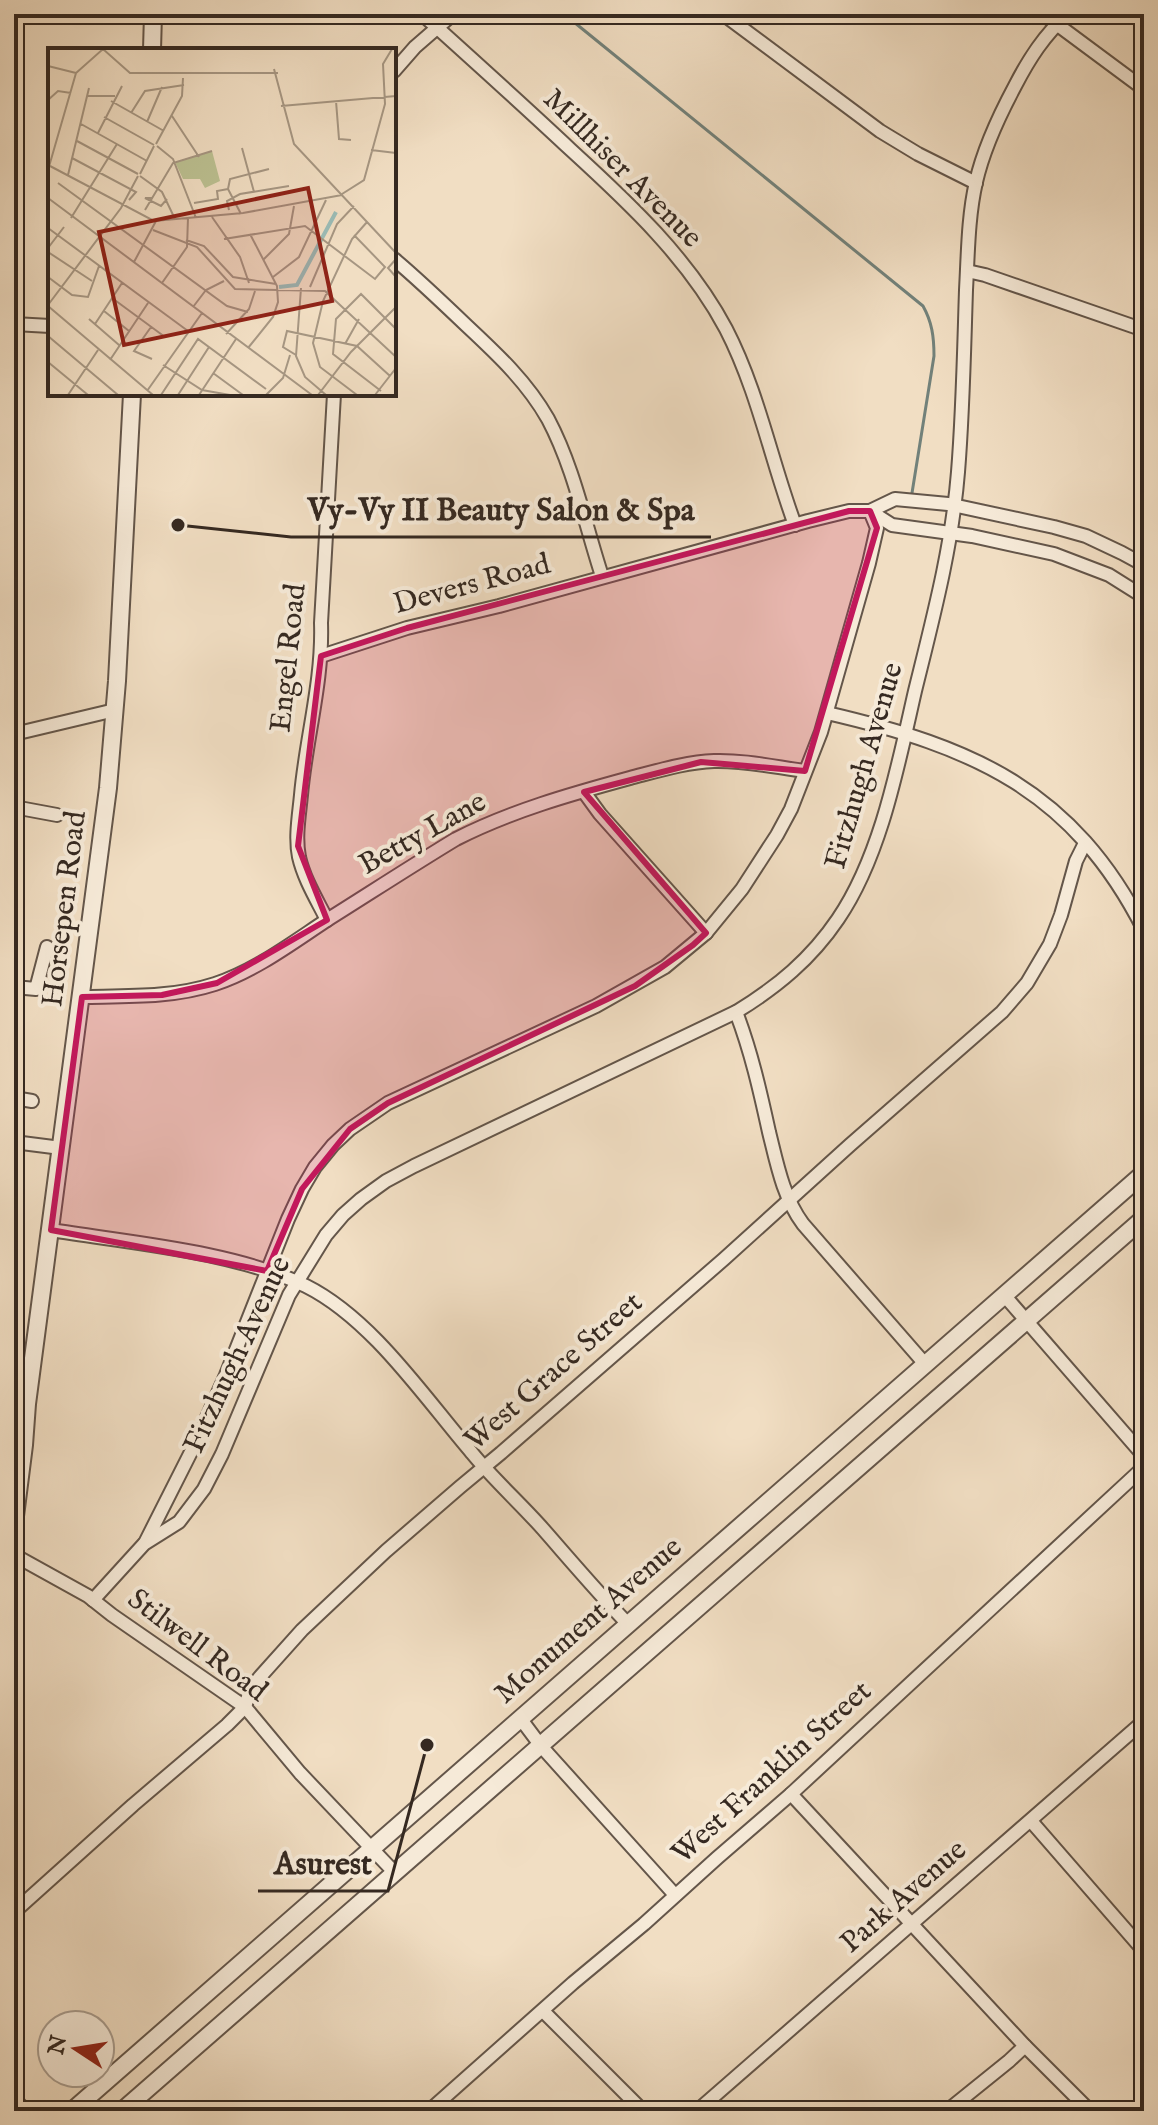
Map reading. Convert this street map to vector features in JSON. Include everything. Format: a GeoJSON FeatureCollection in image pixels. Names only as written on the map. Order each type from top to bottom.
{"type":"FeatureCollection","features":[{"type":"Feature","properties":{"kind":"street"},"geometry":{"type":"LineString","coordinates":[[152,48],[153,14]]}},
{"type":"Feature","properties":{"kind":"street","name":"Millhiser Avenue"},"geometry":{"type":"LineString","coordinates":[[422,14],[634,210],[674,253],[708,299],[750,381],[795,525]]}},
{"type":"Feature","properties":{"kind":"street"},"geometry":{"type":"LineString","coordinates":[[396,69],[415,47],[453,14]]}},
{"type":"Feature","properties":{"kind":"street"},"geometry":{"type":"LineString","coordinates":[[723,14],[880,131],[976,183]]}},
{"type":"Feature","properties":{"kind":"street"},"geometry":{"type":"LineString","coordinates":[[1043,14],[1144,89]]}},
{"type":"Feature","properties":{"kind":"street","name":"Fitzhugh Avenue"},"geometry":{"type":"LineString","coordinates":[[144,1544],[179,1522],[204,1489],[222,1454],[289,1295],[326,1235],[343,1215],[386,1181],[428,1159],[736,1012],[803,964],[840,917],[858,885],[877,839],[952,534],[967,271],[976,183],[1008,98],[1040,42],[1068,14]]}},
{"type":"Feature","properties":{"kind":"street"},"geometry":{"type":"LineString","coordinates":[[396,261],[511,368],[536,400],[563,450],[602,576]]}},
{"type":"Feature","properties":{"kind":"street"},"geometry":{"type":"LineString","coordinates":[[967,271],[1144,330]]}},
{"type":"Feature","properties":{"kind":"street"},"geometry":{"type":"LineString","coordinates":[[14,324],[48,326]]}},
{"type":"Feature","properties":{"kind":"street","name":"Horsepen Road"},"geometry":{"type":"LineString","coordinates":[[14,1524],[32,1364],[102,847],[115,710],[132,396]]}},
{"type":"Feature","properties":{"kind":"street","name":"Engel Road"},"geometry":{"type":"LineString","coordinates":[[327,920],[306,879],[300,860],[297,828],[321,656],[334,396]]}},
{"type":"Feature","properties":{"kind":"street","name":"Devers Road"},"geometry":{"type":"LineString","coordinates":[[321,656],[407,628],[795,525],[849,511],[870,511],[895,499],[955,506],[1054,527],[1086,536],[1144,565]]}},
{"type":"Feature","properties":{"kind":"street"},"geometry":{"type":"LineString","coordinates":[[870,511],[892,525],[1054,554],[1109,575],[1144,597]]}},
{"type":"Feature","properties":{"kind":"street","name":"Fitzhugh Avenue"},"geometry":{"type":"LineString","coordinates":[[93,1600],[144,1544],[226,1375],[302,1189],[333,1145],[388,1103],[635,986],[665,967],[706,933],[742,889],[791,809],[827,713],[877,528],[870,511]]}},
{"type":"Feature","properties":{"kind":"street"},"geometry":{"type":"LineString","coordinates":[[14,734],[115,710]]}},
{"type":"Feature","properties":{"kind":"street"},"geometry":{"type":"LineString","coordinates":[[827,713],[905,734],[969,757],[1011,778],[1066,821],[1116,880],[1144,930]]}},
{"type":"Feature","properties":{"kind":"street","name":"Betty Lane"},"geometry":{"type":"LineString","coordinates":[[82,997],[184,992],[241,973],[426,857],[482,826],[540,805],[669,768],[701,762],[745,762],[805,771]]}},
{"type":"Feature","properties":{"kind":"street"},"geometry":{"type":"LineString","coordinates":[[584,792],[706,933]]}},
{"type":"Feature","properties":{"kind":"street"},"geometry":{"type":"LineString","coordinates":[[14,807],[57,815]]}},
{"type":"Feature","properties":{"kind":"street","name":"West Grace Street"},"geometry":{"type":"LineString","coordinates":[[14,1912],[227,1725],[245,1707],[250,1690],[259,1678],[302,1630],[386,1551],[983,1031],[1027,983],[1050,944],[1076,861],[1085,843]]}},
{"type":"Feature","properties":{"kind":"street"},"geometry":{"type":"LineString","coordinates":[[14,987],[36,989],[47,947]]}},
{"type":"Feature","properties":{"kind":"street"},"geometry":{"type":"LineString","coordinates":[[736,1012],[788,1200],[803,1224],[925,1364]]}},
{"type":"Feature","properties":{"kind":"street"},"geometry":{"type":"LineString","coordinates":[[14,1098],[32,1101]]}},
{"type":"Feature","properties":{"kind":"street"},"geometry":{"type":"LineString","coordinates":[[14,1142],[61,1148]]}},
{"type":"Feature","properties":{"kind":"street","name":"Monument Avenue"},"geometry":{"type":"LineString","coordinates":[[72,2111],[1144,1173]]}},
{"type":"Feature","properties":{"kind":"street","name":"Monument Avenue"},"geometry":{"type":"LineString","coordinates":[[122,2111],[1144,1218]]}},
{"type":"Feature","properties":{"kind":"street"},"geometry":{"type":"LineString","coordinates":[[51,1230],[234,1261],[297,1282],[332,1301],[367,1330],[484,1467],[628,1624]]}},
{"type":"Feature","properties":{"kind":"street"},"geometry":{"type":"LineString","coordinates":[[1004,1295],[1144,1456]]}},
{"type":"Feature","properties":{"kind":"street"},"geometry":{"type":"LineString","coordinates":[[14,1365],[32,1364]]}},
{"type":"Feature","properties":{"kind":"street","name":"West Franklin Street"},"geometry":{"type":"LineString","coordinates":[[429,2111],[791,1794],[1144,1467]]}},
{"type":"Feature","properties":{"kind":"street","name":"Stilwell Road"},"geometry":{"type":"LineString","coordinates":[[14,1555],[93,1600],[245,1707],[300,1773],[395,1873]]}},
{"type":"Feature","properties":{"kind":"street"},"geometry":{"type":"LineString","coordinates":[[520,1718],[541,1746],[675,1895]]}},
{"type":"Feature","properties":{"kind":"street","name":"Park Avenue"},"geometry":{"type":"LineString","coordinates":[[697,2111],[1144,1721]]}},
{"type":"Feature","properties":{"kind":"street"},"geometry":{"type":"LineString","coordinates":[[791,1794],[1025,2046],[1090,2111]]}},
{"type":"Feature","properties":{"kind":"street"},"geometry":{"type":"LineString","coordinates":[[1031,1821],[1144,1951]]}},
{"type":"Feature","properties":{"kind":"street"},"geometry":{"type":"LineString","coordinates":[[543,2011],[643,2111]]}},
{"type":"Feature","properties":{"kind":"street"},"geometry":{"type":"LineString","coordinates":[[947,2111],[1025,2046]]}},
{"type":"Feature","properties":{"kind":"street"},"geometry":{"type":"LineString","coordinates":[[14,2098],[25,2111]]}},
{"type":"Feature","properties":{"kind":"highlighted area"},"geometry":{"type":"Polygon","coordinates":[[[849,511],[870,511],[877,528],[805,771],[701,762],[584,792],[706,933],[693,945],[635,986],[388,1103],[350,1129],[302,1189],[267,1271],[51,1230],[82,997],[162,995],[217,983],[327,920],[298,846],[321,656],[407,628],[849,511]]]}},
{"type":"Feature","properties":{"kind":"waterway"},"geometry":{"type":"LineString","coordinates":[[564,14],[923,306],[932,330],[934,356],[912,493]]}},
{"type":"Feature","properties":{"kind":"place","name":"Vy-Vy II Beauty Salon & Spa"},"geometry":{"type":"Point","coordinates":[178,525]}},
{"type":"Feature","properties":{"kind":"place","name":"Asurest"},"geometry":{"type":"Point","coordinates":[427,1745]}}]}
